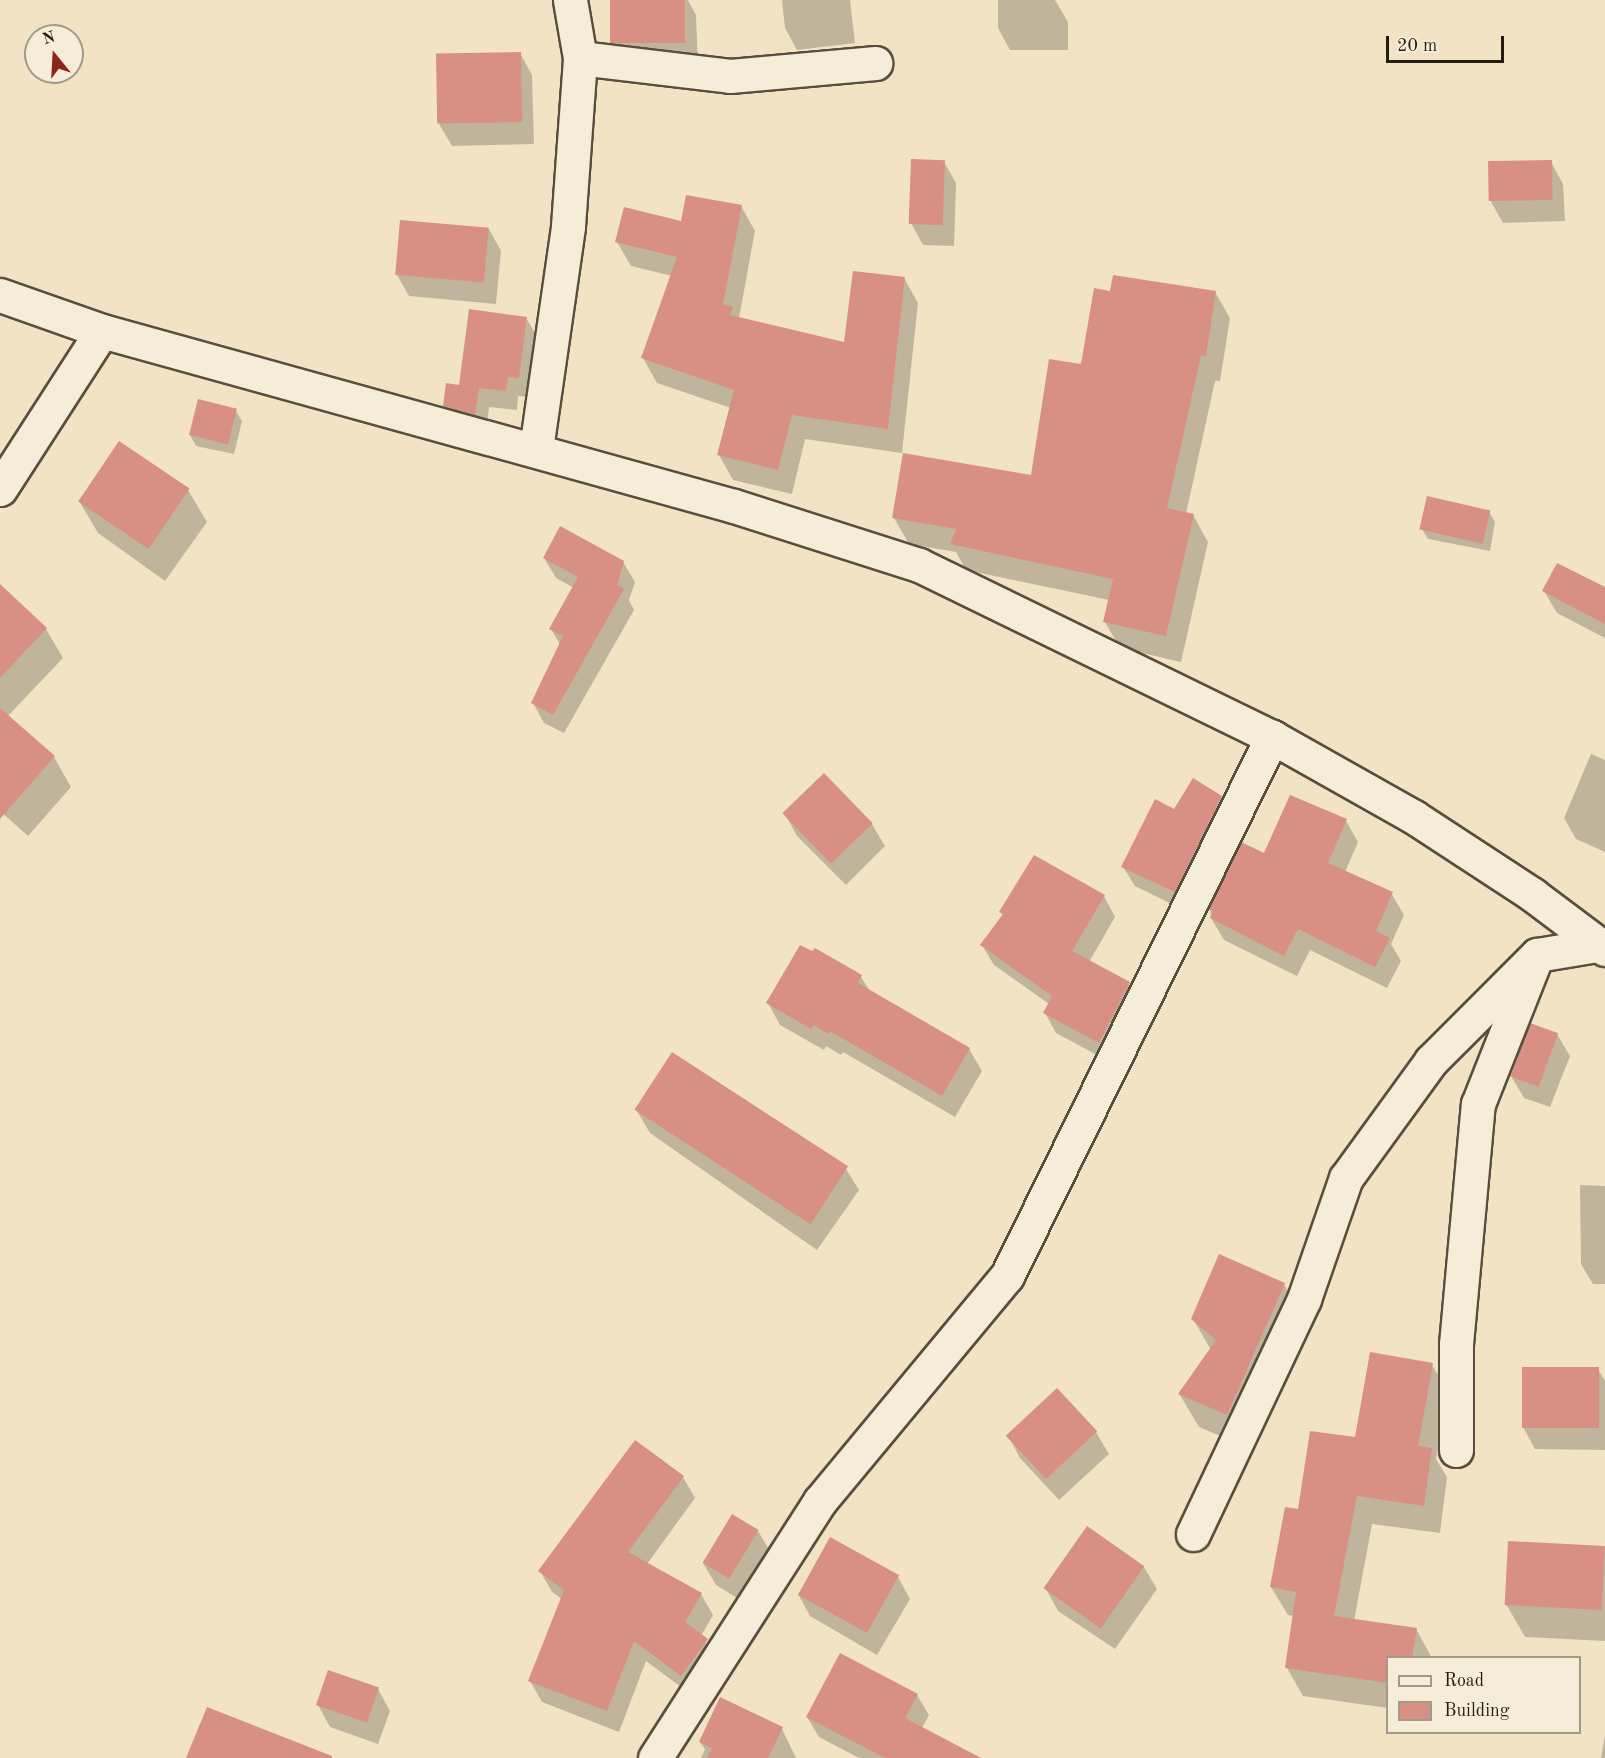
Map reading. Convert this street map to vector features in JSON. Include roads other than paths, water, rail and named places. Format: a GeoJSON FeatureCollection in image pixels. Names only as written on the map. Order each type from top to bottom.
{"type":"FeatureCollection","features":[{"type":"Feature","properties":{"kind":"street"},"geometry":{"type":"LineString","coordinates":[[536,449],[568,226],[580,58],[570,0]]}},
{"type":"Feature","properties":{"kind":"street"},"geometry":{"type":"LineString","coordinates":[[580,58],[730,76],[875,63]]}},
{"type":"Feature","properties":{"kind":"street"},"geometry":{"type":"LineString","coordinates":[[0,295],[102,331],[536,449],[834,536],[919,565],[1272,737],[1367,794],[1414,817],[1533,895],[1601,947]]}},
{"type":"Feature","properties":{"kind":"street"},"geometry":{"type":"LineString","coordinates":[[0,489],[102,331]]}},
{"type":"Feature","properties":{"kind":"street"},"geometry":{"type":"LineString","coordinates":[[655,1758],[820,1501],[1007,1276],[1272,737]]}},
{"type":"Feature","properties":{"kind":"street"},"geometry":{"type":"LineString","coordinates":[[1193,1534],[1304,1299],[1346,1178],[1431,1061],[1538,955],[1601,947]]}},
{"type":"Feature","properties":{"kind":"street"},"geometry":{"type":"LineString","coordinates":[[1456,1450],[1456,1344],[1478,1104],[1538,955]]}}]}
